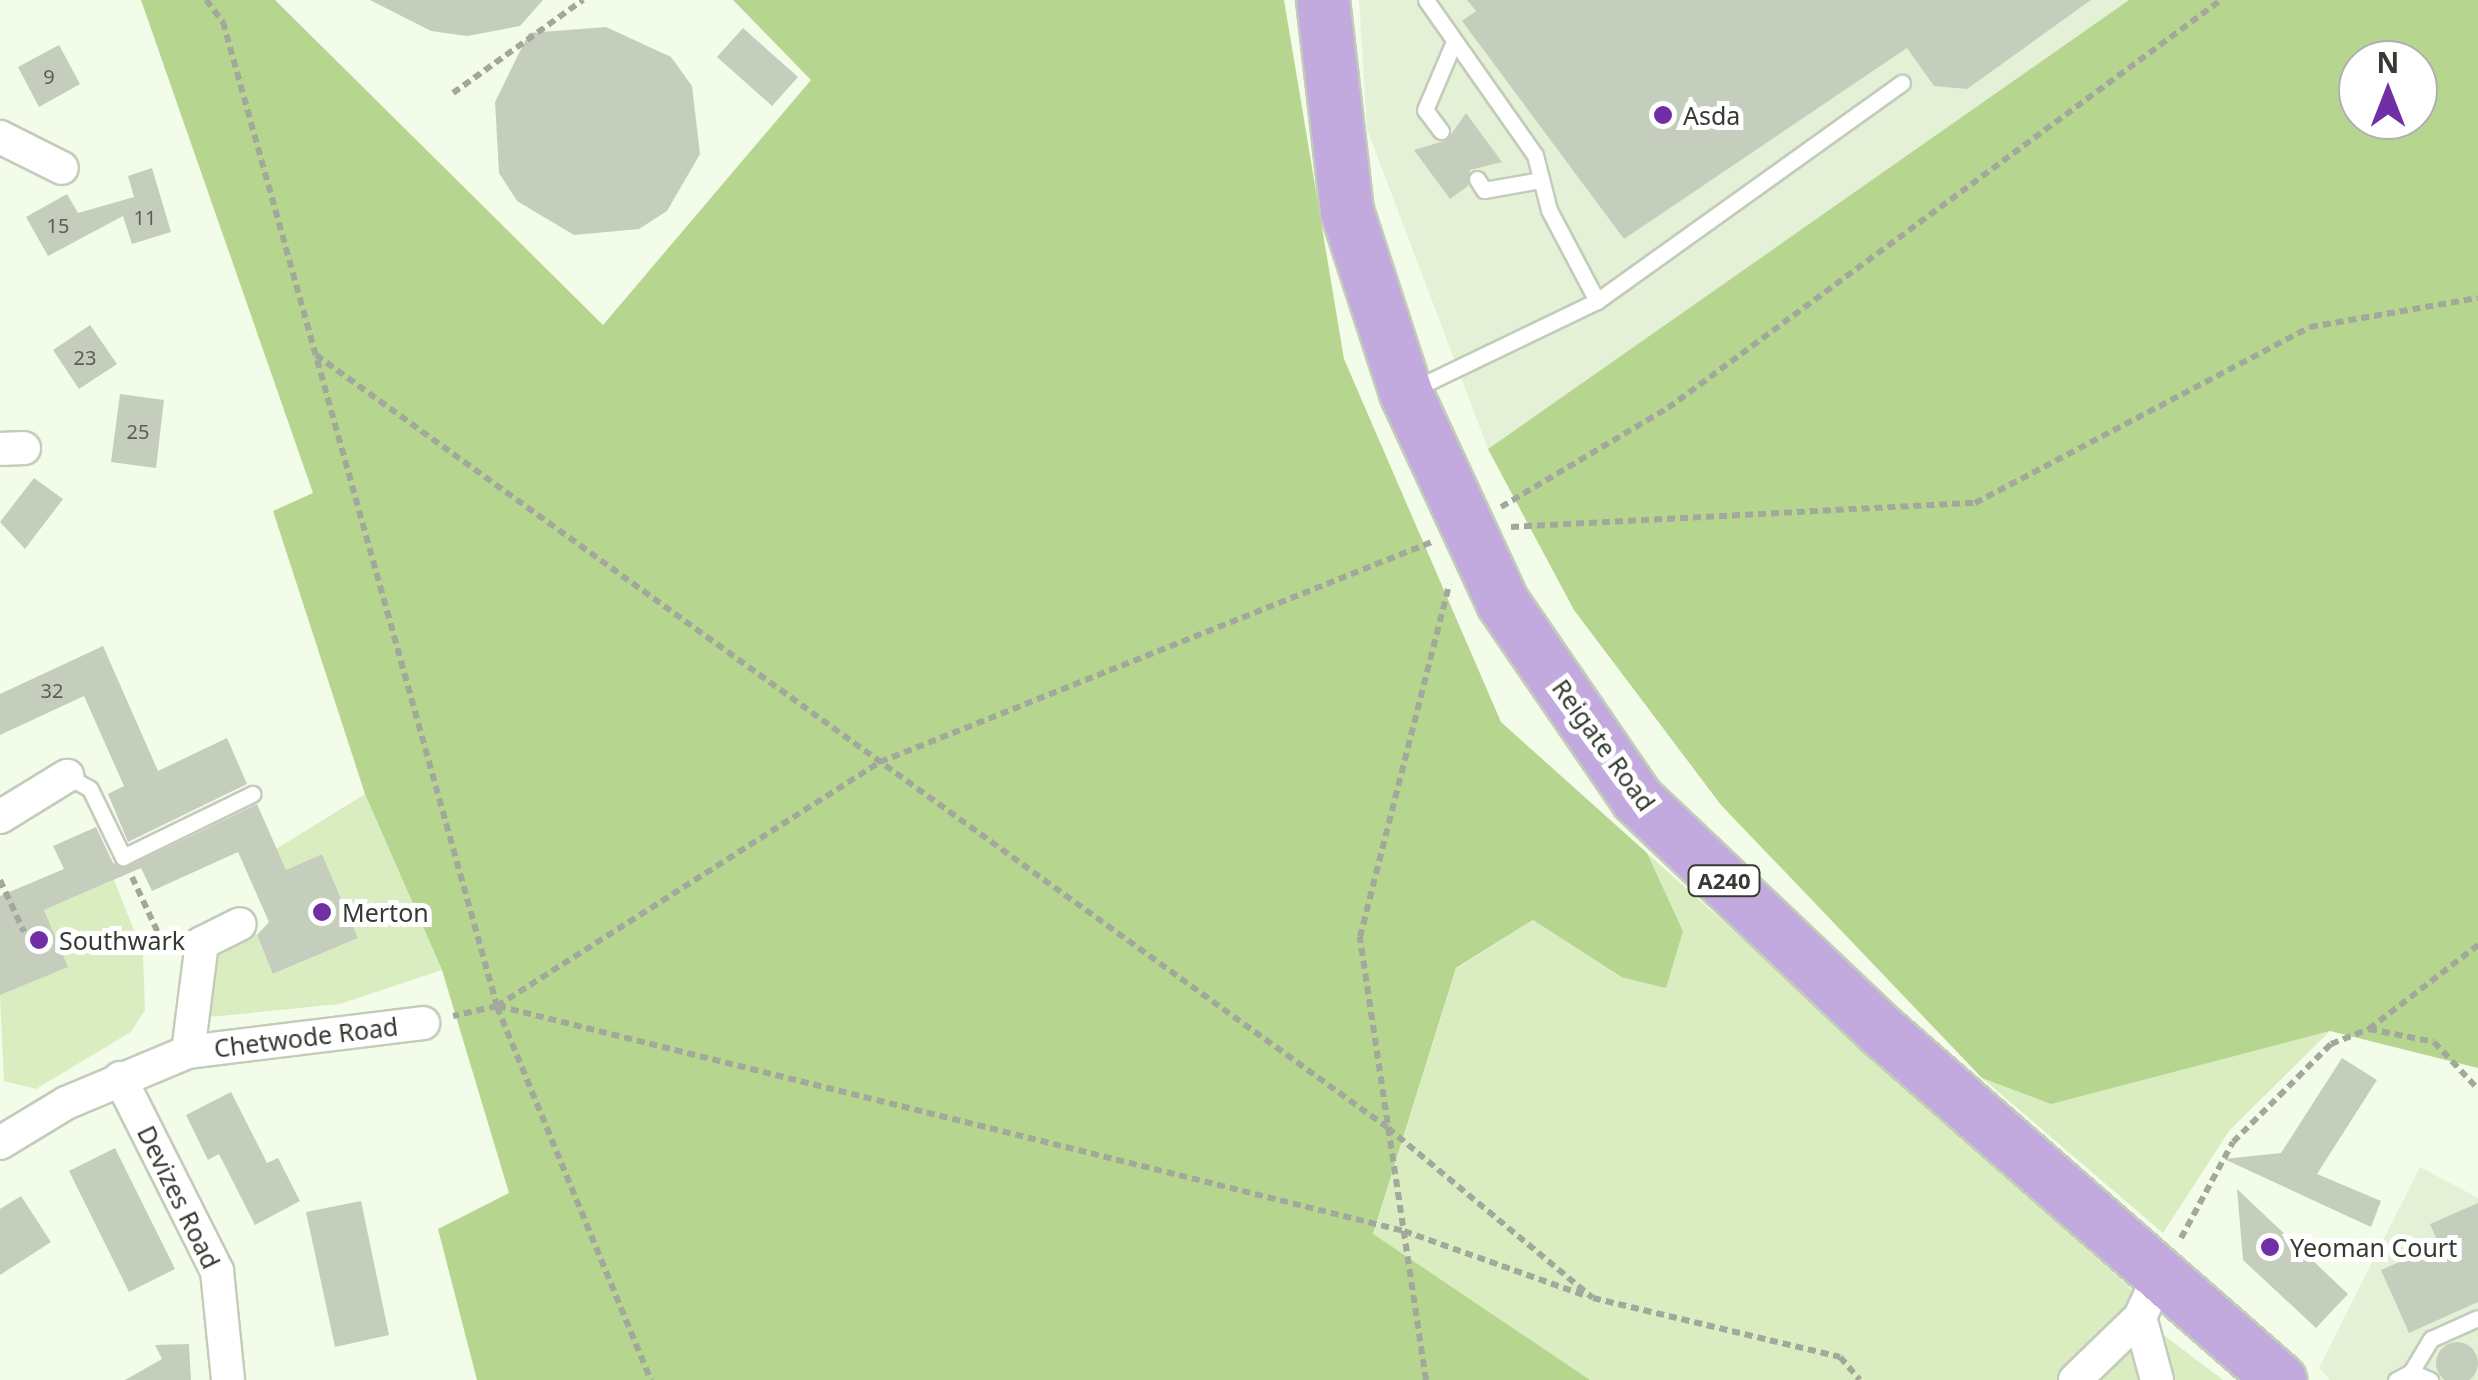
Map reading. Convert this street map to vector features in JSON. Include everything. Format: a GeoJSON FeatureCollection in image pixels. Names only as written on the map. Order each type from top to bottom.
{"type":"FeatureCollection","features":[{"type":"Feature","properties":{"kind":"highway","name":"Reigate Road"},"geometry":{"type":"LineString","coordinates":[[1323,0],[1347,211],[1406,393],[1462,530],[1637,799],[2149,1298],[2280,1380]]}},
{"type":"Feature","properties":{"kind":"street"},"geometry":{"type":"LineString","coordinates":[[0,137],[62,168]]}},
{"type":"Feature","properties":{"kind":"street"},"geometry":{"type":"LineString","coordinates":[[0,817],[67,776]]}},
{"type":"Feature","properties":{"kind":"street"},"geometry":{"type":"LineString","coordinates":[[192,974],[202,943],[240,924]]}},
{"type":"Feature","properties":{"kind":"street","name":"Chetwode Road"},"geometry":{"type":"LineString","coordinates":[[188,1052],[192,974]]}},
{"type":"Feature","properties":{"kind":"street","name":"Chetwode Road"},"geometry":{"type":"LineString","coordinates":[[5,1129],[188,1052],[423,1023]]}},
{"type":"Feature","properties":{"kind":"street","name":"Devizes Road"},"geometry":{"type":"LineString","coordinates":[[120,1078],[217,1271],[228,1380]]}},
{"type":"Feature","properties":{"kind":"street"},"geometry":{"type":"LineString","coordinates":[[2075,1380],[2149,1298]]}},
{"type":"Feature","properties":{"kind":"street"},"geometry":{"type":"LineString","coordinates":[[2149,1298],[2157,1380]]}},
{"type":"Feature","properties":{"kind":"lane"},"geometry":{"type":"LineString","coordinates":[[1426,0],[1453,44],[1535,156],[1542,180],[1597,300]]}},
{"type":"Feature","properties":{"kind":"lane"},"geometry":{"type":"LineString","coordinates":[[1441,132],[1425,110],[1453,44]]}},
{"type":"Feature","properties":{"kind":"lane"},"geometry":{"type":"LineString","coordinates":[[1406,393],[1597,300],[1902,83]]}},
{"type":"Feature","properties":{"kind":"lane"},"geometry":{"type":"LineString","coordinates":[[1477,180],[1484,190],[1542,180]]}},
{"type":"Feature","properties":{"kind":"lane"},"geometry":{"type":"LineString","coordinates":[[67,776],[90,789],[123,858],[252,794]]}},
{"type":"Feature","properties":{"kind":"lane"},"geometry":{"type":"LineString","coordinates":[[2430,1380],[2404,1376],[2431,1339],[2478,1318]]}},
{"type":"Feature","properties":{"kind":"path"},"geometry":{"type":"LineString","coordinates":[[206,0],[223,22],[497,1006],[651,1380]]}},
{"type":"Feature","properties":{"kind":"path"},"geometry":{"type":"LineString","coordinates":[[454,94],[583,0]]}},
{"type":"Feature","properties":{"kind":"path"},"geometry":{"type":"LineString","coordinates":[[423,1023],[497,1006],[880,762],[1462,530],[1668,408],[2222,0]]}},
{"type":"Feature","properties":{"kind":"path"},"geometry":{"type":"LineString","coordinates":[[1462,530],[1975,503],[2310,328],[2478,298]]}},
{"type":"Feature","properties":{"kind":"path"},"geometry":{"type":"LineString","coordinates":[[316,355],[1388,1128],[1592,1298]]}},
{"type":"Feature","properties":{"kind":"path"},"geometry":{"type":"LineString","coordinates":[[1426,1380],[1360,937],[1462,530]]}},
{"type":"Feature","properties":{"kind":"path"},"geometry":{"type":"LineString","coordinates":[[123,858],[174,968],[192,974]]}},
{"type":"Feature","properties":{"kind":"path"},"geometry":{"type":"LineString","coordinates":[[0,880],[24,932]]}},
{"type":"Feature","properties":{"kind":"path"},"geometry":{"type":"LineString","coordinates":[[2149,1298],[2233,1142],[2331,1044],[2368,1030],[2478,945]]}},
{"type":"Feature","properties":{"kind":"path"},"geometry":{"type":"LineString","coordinates":[[497,1006],[1404,1231],[1592,1298],[1840,1357],[1860,1380]]}},
{"type":"Feature","properties":{"kind":"path"},"geometry":{"type":"LineString","coordinates":[[2368,1030],[2434,1042],[2478,1088]]}},
{"type":"Feature","properties":{"kind":"shaded area"},"geometry":{"type":"Polygon","coordinates":[[[1359,0],[2129,0],[1488,449],[1367,129],[1359,0]]]}},
{"type":"Feature","properties":{"kind":"shaded area"},"geometry":{"type":"Polygon","coordinates":[[[2420,1167],[2478,1198],[2478,1380],[2330,1380],[2319,1368],[2420,1167]]]}},
{"type":"Feature","properties":{"kind":"green space"},"geometry":{"type":"Polygon","coordinates":[[[141,0],[275,0],[603,325],[811,80],[733,0],[1284,0],[1344,359],[1501,722],[1647,853],[1683,931],[1666,988],[1621,977],[1533,920],[1456,968],[1373,1234],[1590,1380],[477,1380],[438,1229],[509,1193],[442,970],[365,794],[273,511],[313,493],[141,0]]]}},
{"type":"Feature","properties":{"kind":"green space"},"geometry":{"type":"Polygon","coordinates":[[[2129,0],[2478,0],[2478,1068],[2330,1031],[2051,1104],[1982,1078],[1721,805],[1574,610],[1488,449],[2129,0]]]}},
{"type":"Feature","properties":{"kind":"green space"},"geometry":{"type":"Polygon","coordinates":[[[365,794],[442,970],[340,1004],[190,1019],[192,974],[254,929],[274,974],[358,938],[322,854],[268,878],[260,859],[365,794]]]}},
{"type":"Feature","properties":{"kind":"green space"},"geometry":{"type":"Polygon","coordinates":[[[1647,853],[2132,1290],[2140,1317],[2223,1380],[1590,1380],[1373,1235],[1456,969],[1533,920],[1620,977],[1683,931],[1647,853]]]}},
{"type":"Feature","properties":{"kind":"green space"},"geometry":{"type":"Polygon","coordinates":[[[114,880],[143,953],[145,1010],[131,1032],[36,1089],[4,1081],[0,995],[67,967],[44,910],[114,880]]]}},
{"type":"Feature","properties":{"kind":"green space"},"geometry":{"type":"Polygon","coordinates":[[[2330,1031],[2229,1131],[2163,1233],[1982,1078],[2051,1102],[2330,1031]]]}},
{"type":"Feature","properties":{"kind":"building"},"geometry":{"type":"Polygon","coordinates":[[[370,0],[543,0],[520,26],[467,36],[431,31],[370,0]]]}},
{"type":"Feature","properties":{"kind":"building","name":"Asda"},"geometry":{"type":"Polygon","coordinates":[[[1467,0],[2091,0],[1967,89],[1934,86],[1907,48],[1624,239],[1462,21],[1476,11],[1467,0]]]}},
{"type":"Feature","properties":{"kind":"building"},"geometry":{"type":"Polygon","coordinates":[[[606,27],[671,57],[692,86],[700,154],[667,211],[639,229],[574,235],[517,201],[499,173],[495,102],[529,33],[606,27]]]}},
{"type":"Feature","properties":{"kind":"building"},"geometry":{"type":"Polygon","coordinates":[[[743,28],[798,77],[772,106],[717,57],[743,28]]]}},
{"type":"Feature","properties":{"kind":"building"},"geometry":{"type":"Polygon","coordinates":[[[59,45],[80,84],[39,107],[18,67],[59,45]]]}},
{"type":"Feature","properties":{"kind":"building"},"geometry":{"type":"Polygon","coordinates":[[[1466,113],[1502,162],[1470,170],[1468,186],[1450,199],[1414,150],[1447,140],[1466,113]]]}},
{"type":"Feature","properties":{"kind":"building"},"geometry":{"type":"Polygon","coordinates":[[[152,168],[171,232],[132,244],[123,216],[48,256],[26,217],[67,194],[78,213],[134,197],[128,176],[152,168]]]}},
{"type":"Feature","properties":{"kind":"building"},"geometry":{"type":"Polygon","coordinates":[[[90,325],[117,364],[79,389],[53,350],[90,325]]]}},
{"type":"Feature","properties":{"kind":"building"},"geometry":{"type":"Polygon","coordinates":[[[120,394],[164,400],[156,468],[111,462],[120,394]]]}},
{"type":"Feature","properties":{"kind":"building"},"geometry":{"type":"Polygon","coordinates":[[[34,478],[63,499],[25,549],[0,522],[34,478]]]}},
{"type":"Feature","properties":{"kind":"building"},"geometry":{"type":"Polygon","coordinates":[[[103,646],[158,771],[227,738],[247,784],[128,842],[108,794],[124,786],[84,696],[0,735],[0,694],[103,646]]]}},
{"type":"Feature","properties":{"kind":"building"},"geometry":{"type":"Polygon","coordinates":[[[257,804],[286,870],[322,854],[358,938],[273,974],[257,935],[269,922],[238,852],[152,891],[141,868],[44,910],[68,967],[0,995],[0,896],[64,869],[53,846],[96,827],[113,863],[127,867],[257,804]]]}},
{"type":"Feature","properties":{"kind":"building"},"geometry":{"type":"Polygon","coordinates":[[[2342,1058],[2377,1080],[2317,1174],[2381,1201],[2371,1227],[2224,1159],[2281,1153],[2342,1058]]]}},
{"type":"Feature","properties":{"kind":"building"},"geometry":{"type":"Polygon","coordinates":[[[231,1092],[267,1163],[278,1158],[300,1201],[255,1225],[219,1154],[208,1160],[186,1115],[231,1092]]]}},
{"type":"Feature","properties":{"kind":"building"},"geometry":{"type":"Polygon","coordinates":[[[115,1148],[175,1269],[129,1292],[69,1171],[115,1148]]]}},
{"type":"Feature","properties":{"kind":"building","name":"Yeoman Court"},"geometry":{"type":"Polygon","coordinates":[[[2237,1189],[2348,1294],[2316,1328],[2243,1260],[2237,1189]]]}},
{"type":"Feature","properties":{"kind":"building"},"geometry":{"type":"Polygon","coordinates":[[[21,1196],[51,1242],[0,1275],[0,1209],[21,1196]]]}},
{"type":"Feature","properties":{"kind":"building"},"geometry":{"type":"Polygon","coordinates":[[[361,1201],[389,1335],[335,1347],[306,1212],[361,1201]]]}},
{"type":"Feature","properties":{"kind":"building"},"geometry":{"type":"Polygon","coordinates":[[[2478,1203],[2478,1302],[2409,1333],[2381,1270],[2439,1245],[2430,1224],[2478,1203]]]}},
{"type":"Feature","properties":{"kind":"building"},"geometry":{"type":"Polygon","coordinates":[[[2457,1342],[2472,1348],[2478,1363],[2472,1378],[2457,1384],[2442,1378],[2436,1363],[2442,1348],[2457,1342]]]}},
{"type":"Feature","properties":{"kind":"building"},"geometry":{"type":"Polygon","coordinates":[[[189,1344],[191,1380],[125,1380],[162,1359],[155,1345],[189,1344]]]}},
{"type":"Feature","properties":{"kind":"place","name":"Asda"},"geometry":{"type":"Point","coordinates":[1663,115]}},
{"type":"Feature","properties":{"kind":"place","name":"Merton"},"geometry":{"type":"Point","coordinates":[322,912]}},
{"type":"Feature","properties":{"kind":"place","name":"Southwark"},"geometry":{"type":"Point","coordinates":[39,940]}},
{"type":"Feature","properties":{"kind":"place","name":"Yeoman Court"},"geometry":{"type":"Point","coordinates":[2270,1247]}}]}
